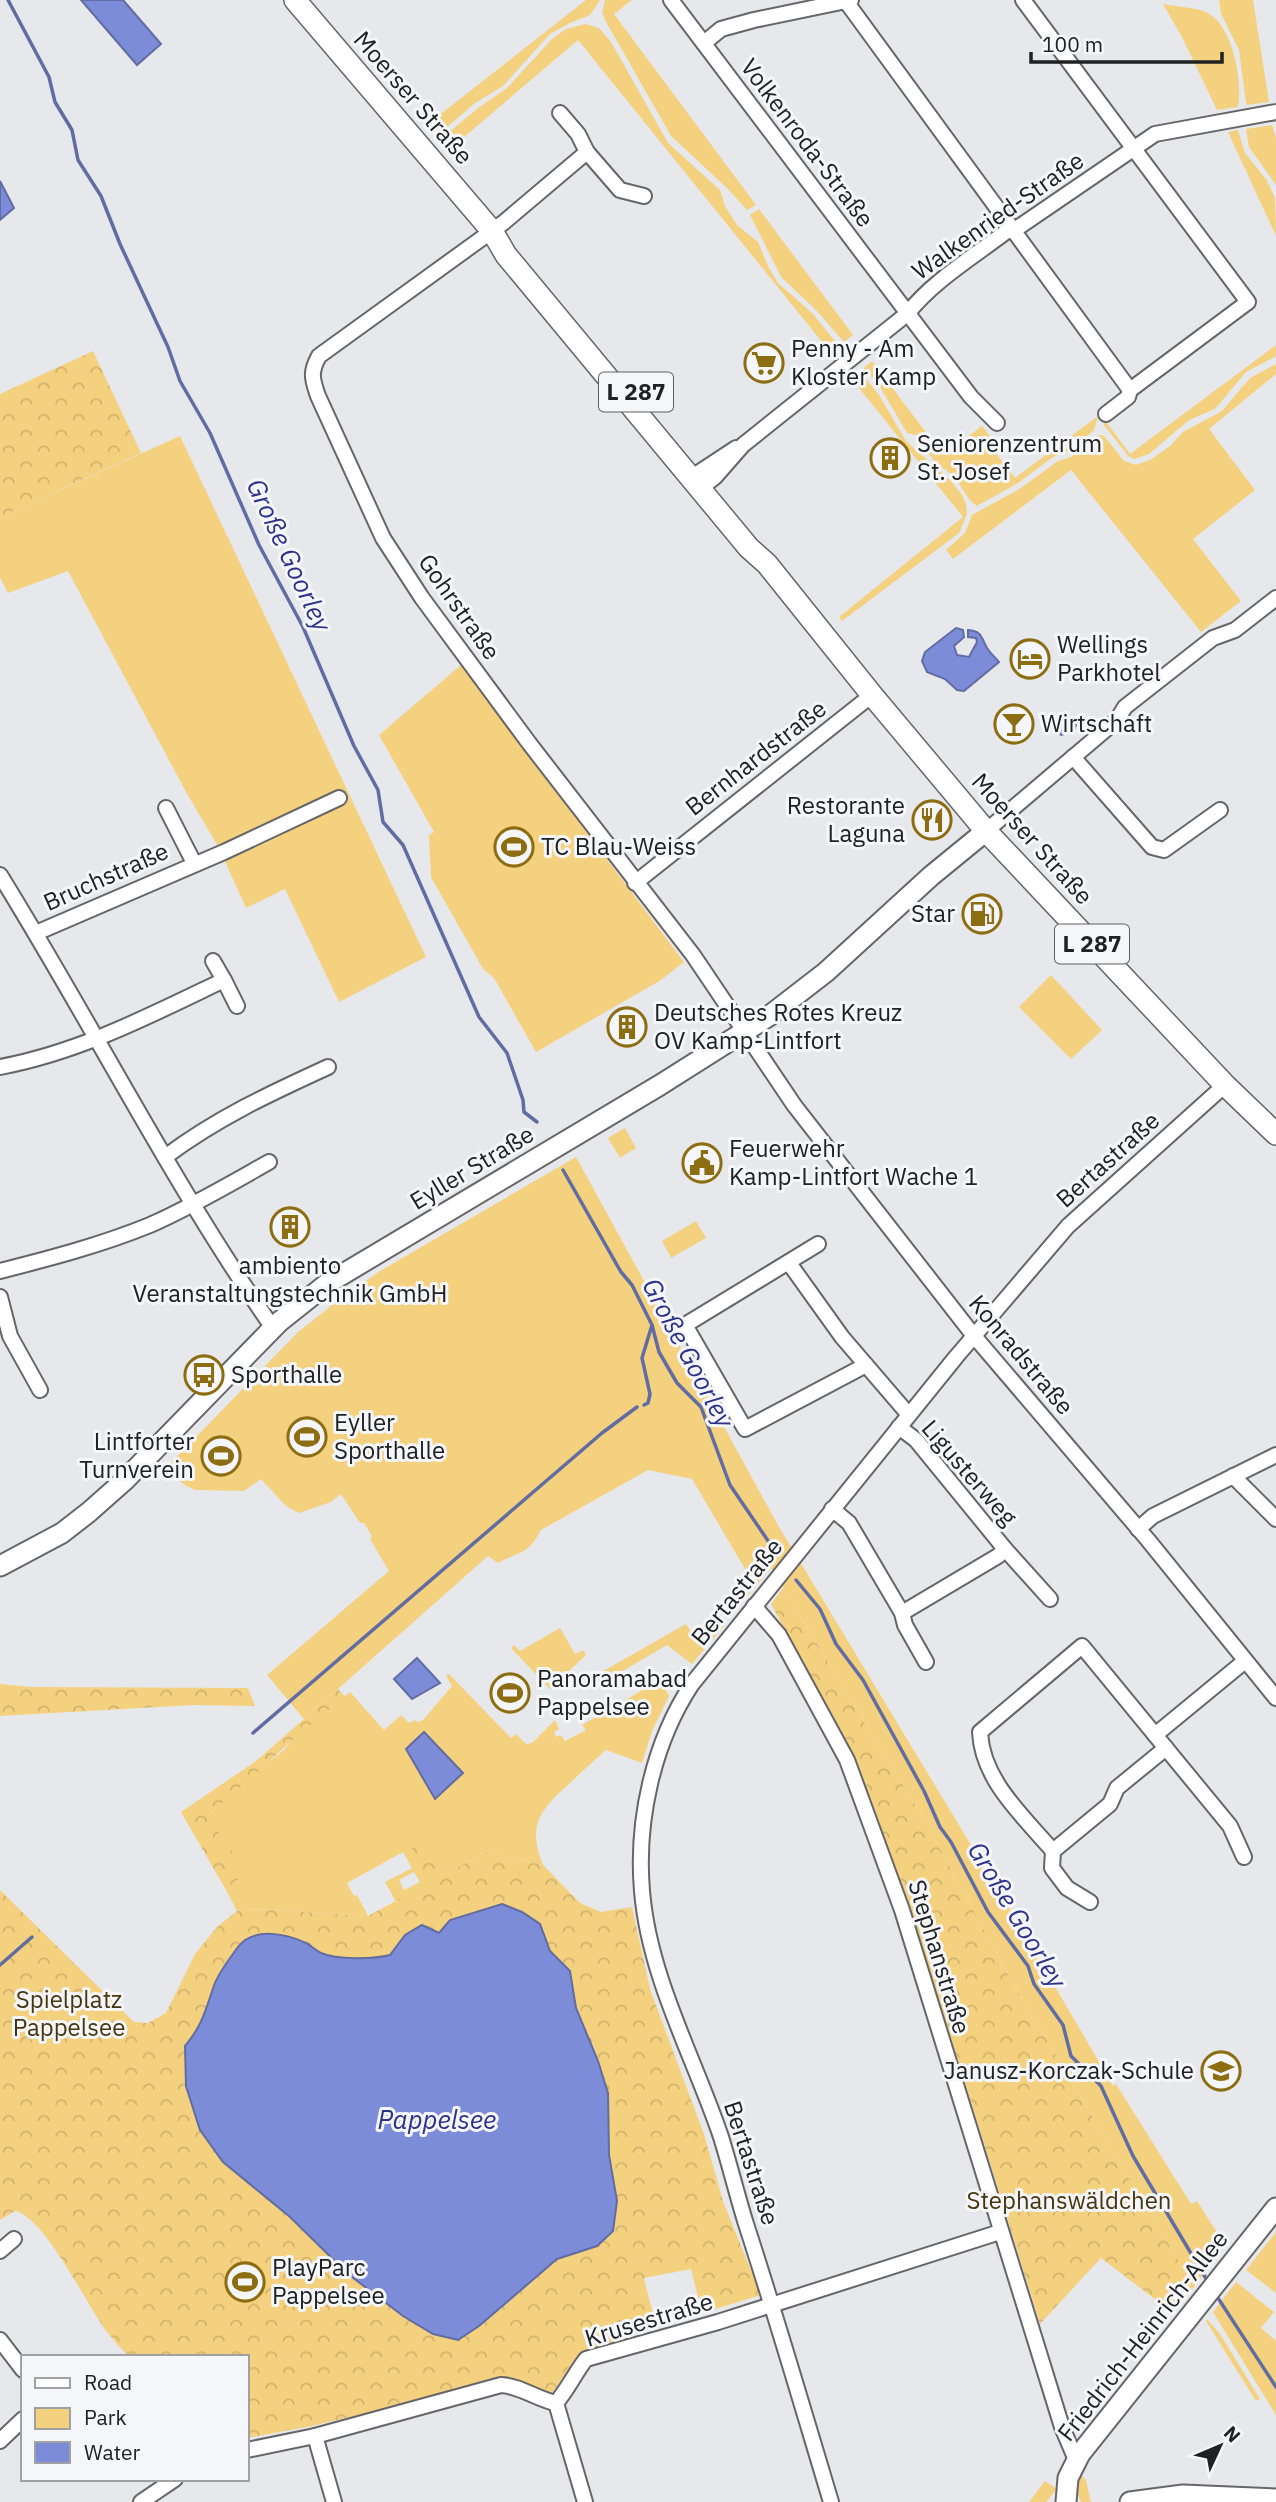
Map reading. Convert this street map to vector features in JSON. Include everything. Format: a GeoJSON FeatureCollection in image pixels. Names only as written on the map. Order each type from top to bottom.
{"type":"FeatureCollection","features":[{"type":"Feature","properties":{"kind":"main road","name":"Moerser Straße"},"geometry":{"type":"LineString","coordinates":[[295,0],[492,230],[515,247],[701,479],[738,518],[767,564],[986,831],[1225,1085],[1276,1134]]}},
{"type":"Feature","properties":{"kind":"main road","name":"Eyller Straße"},"geometry":{"type":"LineString","coordinates":[[0,1566],[62,1533],[89,1512],[133,1472],[273,1328],[328,1283],[744,1032],[805,989],[986,831]]}},
{"type":"Feature","properties":{"kind":"main road","name":"Friedrich-Heinrich-Allee"},"geometry":{"type":"LineString","coordinates":[[1066,2502],[1068,2478],[1076,2460],[1276,2208]]}},
{"type":"Feature","properties":{"kind":"main road"},"geometry":{"type":"LineString","coordinates":[[1130,2502],[1197,2494],[1276,2498]]}},
{"type":"Feature","properties":{"kind":"street","name":"Volkenroda-Straße"},"geometry":{"type":"LineString","coordinates":[[671,0],[907,314],[971,397],[996,423]]}},
{"type":"Feature","properties":{"kind":"street"},"geometry":{"type":"LineString","coordinates":[[845,0],[1130,390]]}},
{"type":"Feature","properties":{"kind":"street"},"geometry":{"type":"LineString","coordinates":[[704,43],[721,29],[851,0]]}},
{"type":"Feature","properties":{"kind":"street"},"geometry":{"type":"LineString","coordinates":[[1023,0],[1248,302],[1130,390],[1128,397],[1106,414]]}},
{"type":"Feature","properties":{"kind":"street","name":"Walkenried-Straße"},"geometry":{"type":"LineString","coordinates":[[701,479],[907,314],[917,301],[956,270],[1007,231],[1013,231],[1133,148],[1155,134],[1276,112]]}},
{"type":"Feature","properties":{"kind":"street"},"geometry":{"type":"LineString","coordinates":[[560,113],[578,134],[587,152],[620,190],[644,196]]}},
{"type":"Feature","properties":{"kind":"street","name":"Gohrstraße"},"geometry":{"type":"LineString","coordinates":[[587,152],[492,230],[319,356],[312,369],[312,379],[383,538],[436,617],[635,883],[693,955],[744,1032]]}},
{"type":"Feature","properties":{"kind":"street"},"geometry":{"type":"LineString","coordinates":[[986,831],[1117,720],[1125,708],[1213,638],[1235,630],[1276,598]]}},
{"type":"Feature","properties":{"kind":"street","name":"Bernhardstraße"},"geometry":{"type":"LineString","coordinates":[[635,883],[872,695]]}},
{"type":"Feature","properties":{"kind":"street"},"geometry":{"type":"LineString","coordinates":[[1073,757],[1152,847],[1164,850],[1220,810]]}},
{"type":"Feature","properties":{"kind":"street","name":"Bruchstraße"},"geometry":{"type":"LineString","coordinates":[[36,933],[223,852],[338,798]]}},
{"type":"Feature","properties":{"kind":"street","name":"Bruchstraße"},"geometry":{"type":"LineString","coordinates":[[166,808],[194,863]]}},
{"type":"Feature","properties":{"kind":"street","name":"Bruchstraße"},"geometry":{"type":"LineString","coordinates":[[0,875],[192,1205],[273,1328]]}},
{"type":"Feature","properties":{"kind":"street"},"geometry":{"type":"LineString","coordinates":[[214,961],[237,1006]]}},
{"type":"Feature","properties":{"kind":"street"},"geometry":{"type":"LineString","coordinates":[[0,1067],[96,1040],[224,980]]}},
{"type":"Feature","properties":{"kind":"street","name":"Konradstraße"},"geometry":{"type":"LineString","coordinates":[[744,1032],[794,1105],[974,1336],[1138,1529],[1276,1698]]}},
{"type":"Feature","properties":{"kind":"street"},"geometry":{"type":"LineString","coordinates":[[165,1157],[252,1101],[328,1067]]}},
{"type":"Feature","properties":{"kind":"street","name":"Bertastraße"},"geometry":{"type":"LineString","coordinates":[[831,2502],[722,2140],[669,2002],[643,1909],[640,1865],[645,1815],[654,1770],[667,1728],[692,1684],[974,1336],[1068,1226],[1225,1085]]}},
{"type":"Feature","properties":{"kind":"street"},"geometry":{"type":"LineString","coordinates":[[0,1271],[92,1247],[150,1225],[270,1162]]}},
{"type":"Feature","properties":{"kind":"street"},"geometry":{"type":"LineString","coordinates":[[818,1244],[685,1325],[746,1429],[866,1365]]}},
{"type":"Feature","properties":{"kind":"street","name":"Ligusterweg"},"geometry":{"type":"LineString","coordinates":[[789,1263],[866,1365],[916,1440],[1005,1549],[1050,1599]]}},
{"type":"Feature","properties":{"kind":"street"},"geometry":{"type":"LineString","coordinates":[[0,1297],[6,1327],[40,1390]]}},
{"type":"Feature","properties":{"kind":"street"},"geometry":{"type":"LineString","coordinates":[[1138,1529],[1153,1516],[1276,1455]]}},
{"type":"Feature","properties":{"kind":"street"},"geometry":{"type":"LineString","coordinates":[[1233,1476],[1276,1519]]}},
{"type":"Feature","properties":{"kind":"street"},"geometry":{"type":"LineString","coordinates":[[832,1509],[849,1523],[902,1614],[905,1625],[926,1662]]}},
{"type":"Feature","properties":{"kind":"street","name":"Ligusterweg"},"geometry":{"type":"LineString","coordinates":[[902,1614],[998,1556],[1005,1549]]}},
{"type":"Feature","properties":{"kind":"street","name":"Stephanstraße"},"geometry":{"type":"LineString","coordinates":[[754,1606],[779,1635],[847,1760],[902,1909],[1000,2232],[1064,2434],[1076,2460]]}},
{"type":"Feature","properties":{"kind":"street"},"geometry":{"type":"LineString","coordinates":[[1090,1902],[1067,1888],[1052,1868],[1053,1851],[996,1784],[981,1744],[980,1732],[1083,1646],[1230,1826],[1244,1857]]}},
{"type":"Feature","properties":{"kind":"street"},"geometry":{"type":"LineString","coordinates":[[1154,1735],[1245,1661]]}},
{"type":"Feature","properties":{"kind":"street"},"geometry":{"type":"LineString","coordinates":[[1053,1851],[1110,1804],[1117,1788],[1166,1748]]}},
{"type":"Feature","properties":{"kind":"street","name":"Krusestraße"},"geometry":{"type":"LineString","coordinates":[[556,2403],[586,2359],[718,2322],[1000,2232]]}},
{"type":"Feature","properties":{"kind":"street"},"geometry":{"type":"LineString","coordinates":[[0,2251],[14,2239]]}},
{"type":"Feature","properties":{"kind":"street"},"geometry":{"type":"LineString","coordinates":[[0,2340],[21,2367]]}},
{"type":"Feature","properties":{"kind":"street"},"geometry":{"type":"LineString","coordinates":[[248,2450],[315,2436],[501,2385],[513,2386],[541,2400],[556,2403],[585,2502]]}},
{"type":"Feature","properties":{"kind":"street"},"geometry":{"type":"LineString","coordinates":[[0,2441],[21,2421]]}},
{"type":"Feature","properties":{"kind":"street"},"geometry":{"type":"LineString","coordinates":[[315,2436],[334,2502]]}},
{"type":"Feature","properties":{"kind":"street"},"geometry":{"type":"LineString","coordinates":[[141,2502],[172,2481]]}},
{"type":"Feature","properties":{"kind":"green space"},"geometry":{"type":"Polygon","coordinates":[[[586,0],[600,0],[590,15],[550,34],[503,86],[475,103],[438,135],[428,124],[586,0]]]}},
{"type":"Feature","properties":{"kind":"green space"},"geometry":{"type":"Polygon","coordinates":[[[605,0],[632,0],[614,14],[756,205],[747,210],[671,136],[605,20],[602,12],[605,0]]]}},
{"type":"Feature","properties":{"kind":"green space"},"geometry":{"type":"Polygon","coordinates":[[[1219,0],[1253,0],[1269,102],[1246,103],[1239,50],[1221,14],[1219,0]]]}},
{"type":"Feature","properties":{"kind":"green space"},"geometry":{"type":"Polygon","coordinates":[[[1163,4],[1201,10],[1219,22],[1235,57],[1239,84],[1238,107],[1217,110],[1163,4]]]}},
{"type":"Feature","properties":{"kind":"green space"},"geometry":{"type":"Polygon","coordinates":[[[586,24],[599,28],[611,42],[668,143],[720,190],[725,206],[737,225],[758,242],[778,283],[812,313],[839,346],[831,353],[578,40],[450,149],[441,139],[507,88],[552,39],[566,29],[586,24]]]}},
{"type":"Feature","properties":{"kind":"green space"},"geometry":{"type":"Polygon","coordinates":[[[1272,125],[1276,138],[1276,185],[1249,147],[1246,129],[1272,125]]]}},
{"type":"Feature","properties":{"kind":"green space"},"geometry":{"type":"Polygon","coordinates":[[[1238,130],[1245,153],[1266,179],[1275,198],[1276,236],[1228,132],[1238,130]]]}},
{"type":"Feature","properties":{"kind":"green space"},"geometry":{"type":"Polygon","coordinates":[[[759,209],[853,335],[844,342],[816,310],[781,277],[750,215],[759,209]]]}},
{"type":"Feature","properties":{"kind":"green space"},"geometry":{"type":"Polygon","coordinates":[[[1276,345],[1276,356],[1246,372],[1215,409],[1189,420],[1149,454],[1134,459],[1128,456],[1104,425],[1104,419],[1130,454],[1276,345]]]}},
{"type":"Feature","properties":{"kind":"green space"},"geometry":{"type":"Polygon","coordinates":[[[93,351],[141,453],[0,517],[0,394],[93,351]]]}},
{"type":"Feature","properties":{"kind":"green space"},"geometry":{"type":"Polygon","coordinates":[[[872,361],[943,455],[982,426],[993,440],[989,444],[1015,478],[1098,416],[1094,430],[1070,451],[1053,457],[1018,483],[977,506],[953,476],[932,458],[922,439],[907,433],[880,387],[864,368],[872,361]]]}},
{"type":"Feature","properties":{"kind":"green space"},"geometry":{"type":"Polygon","coordinates":[[[1276,364],[1276,374],[1209,429],[1255,490],[1193,539],[1241,601],[1201,632],[1071,470],[953,559],[946,550],[965,533],[972,515],[1021,488],[1058,461],[1071,457],[1098,435],[1104,436],[1124,461],[1136,465],[1150,460],[1170,446],[1183,432],[1222,411],[1250,378],[1276,364]]]}},
{"type":"Feature","properties":{"kind":"green space"},"geometry":{"type":"Polygon","coordinates":[[[860,371],[879,395],[906,441],[950,480],[962,495],[967,514],[959,533],[842,621],[839,617],[963,517],[851,378],[860,371]]]}},
{"type":"Feature","properties":{"kind":"green space"},"geometry":{"type":"Polygon","coordinates":[[[180,436],[426,957],[339,1002],[285,889],[246,908],[219,848],[186,792],[68,571],[8,593],[0,577],[0,517],[180,436]]]}},
{"type":"Feature","properties":{"kind":"green space","name":"TC Blau-Weiss"},"geometry":{"type":"Polygon","coordinates":[[[461,665],[684,962],[661,980],[536,1052],[494,978],[483,969],[431,877],[429,835],[434,832],[379,735],[461,665]]]}},
{"type":"Feature","properties":{"kind":"green space"},"geometry":{"type":"Polygon","coordinates":[[[1051,975],[1102,1030],[1071,1059],[1019,1007],[1051,975]]]}},
{"type":"Feature","properties":{"kind":"green space"},"geometry":{"type":"Polygon","coordinates":[[[625,1128],[636,1148],[620,1158],[608,1138],[625,1128]]]}},
{"type":"Feature","properties":{"kind":"green space"},"geometry":{"type":"Polygon","coordinates":[[[576,1157],[779,1527],[1113,2086],[1116,2084],[1191,2204],[1197,2201],[1225,2245],[1194,2287],[1018,1992],[923,1818],[771,1568],[742,1602],[738,1604],[734,1599],[751,1579],[692,1479],[648,1470],[541,1530],[532,1544],[523,1551],[498,1563],[488,1556],[304,1719],[267,1675],[389,1571],[370,1539],[372,1536],[341,1494],[331,1502],[299,1513],[286,1506],[261,1479],[244,1491],[196,1490],[186,1486],[165,1469],[297,1333],[337,1301],[380,1271],[576,1157]]]}},
{"type":"Feature","properties":{"kind":"green space"},"geometry":{"type":"Polygon","coordinates":[[[696,1221],[706,1238],[671,1258],[662,1241],[696,1221]]]}},
{"type":"Feature","properties":{"kind":"green space","name":"Stephanswäldchen"},"geometry":{"type":"Polygon","coordinates":[[[783,1588],[923,1818],[1018,1992],[1194,2287],[1173,2313],[1101,2258],[1040,2324],[953,2044],[883,1834],[838,1729],[771,1604],[783,1588]]]}},
{"type":"Feature","properties":{"kind":"green space"},"geometry":{"type":"Polygon","coordinates":[[[719,1616],[724,1623],[723,1627],[692,1664],[667,1645],[597,1686],[593,1677],[686,1624],[691,1632],[719,1616]]]}},
{"type":"Feature","properties":{"kind":"green space"},"geometry":{"type":"Polygon","coordinates":[[[560,1628],[575,1654],[583,1650],[586,1655],[550,1689],[511,1648],[514,1645],[520,1651],[560,1628]]]}},
{"type":"Feature","properties":{"kind":"green space"},"geometry":{"type":"Polygon","coordinates":[[[449,1674],[511,1738],[516,1734],[526,1744],[532,1743],[555,1720],[559,1729],[554,1732],[556,1737],[561,1735],[565,1741],[586,1730],[582,1725],[660,1680],[669,1696],[652,1731],[642,1763],[606,1750],[550,1802],[539,1819],[537,1829],[538,1851],[543,1865],[486,1852],[396,1902],[385,1882],[412,1868],[403,1852],[347,1883],[368,1916],[256,1909],[237,1911],[226,1890],[233,1881],[211,1821],[211,1813],[251,1775],[283,1751],[301,1731],[350,1692],[384,1730],[401,1715],[409,1723],[423,1720],[452,1686],[446,1676],[449,1674]],[[414,1872],[399,1880],[404,1890],[420,1882],[414,1872]]]}},
{"type":"Feature","properties":{"kind":"green space"},"geometry":{"type":"Polygon","coordinates":[[[0,1684],[30,1687],[248,1688],[255,1706],[194,1705],[0,1716],[0,1684]]]}},
{"type":"Feature","properties":{"kind":"green space"},"geometry":{"type":"Polygon","coordinates":[[[338,1689],[345,1697],[211,1813],[211,1821],[245,1873],[226,1890],[181,1812],[256,1761],[338,1689]]]}},
{"type":"Feature","properties":{"kind":"green space"},"geometry":{"type":"Polygon","coordinates":[[[428,1839],[445,1868],[425,1879],[409,1850],[428,1839]]]}},
{"type":"Feature","properties":{"kind":"green space","name":"Spielplatz Pappelsee"},"geometry":{"type":"Polygon","coordinates":[[[486,1852],[543,1865],[580,1903],[601,1912],[632,1907],[650,1989],[704,2134],[723,2201],[761,2295],[702,2313],[691,2269],[644,2278],[656,2326],[574,2360],[553,2392],[502,2381],[312,2426],[248,2438],[248,2355],[127,2355],[107,2332],[65,2264],[39,2229],[27,2217],[15,2211],[0,2220],[0,1890],[134,2022],[148,2023],[166,2013],[195,1954],[217,1927],[237,1911],[256,1909],[368,1916],[486,1852]]]}},
{"type":"Feature","properties":{"kind":"green space"},"geometry":{"type":"Polygon","coordinates":[[[1276,2232],[1276,2293],[1246,2270],[1276,2232]]]}},
{"type":"Feature","properties":{"kind":"green space"},"geometry":{"type":"Polygon","coordinates":[[[1236,2282],[1274,2312],[1261,2328],[1276,2341],[1276,2415],[1213,2312],[1236,2282]]]}},
{"type":"Feature","properties":{"kind":"green space"},"geometry":{"type":"Polygon","coordinates":[[[1207,2319],[1220,2334],[1260,2399],[1256,2401],[1207,2319]]]}},
{"type":"Feature","properties":{"kind":"green space"},"geometry":{"type":"Polygon","coordinates":[[[1079,2473],[1086,2480],[1091,2502],[1081,2502],[1077,2492],[1079,2473]]]}},
{"type":"Feature","properties":{"kind":"green space"},"geometry":{"type":"Polygon","coordinates":[[[1045,2481],[1057,2489],[1046,2502],[1029,2502],[1045,2481]]]}},
{"type":"Feature","properties":{"kind":"water"},"geometry":{"type":"Polygon","coordinates":[[[81,0],[123,0],[161,44],[137,65],[81,0]]]}},
{"type":"Feature","properties":{"kind":"water"},"geometry":{"type":"Polygon","coordinates":[[[0,181],[14,208],[0,220],[0,181]]]}},
{"type":"Feature","properties":{"kind":"water"},"geometry":{"type":"Polygon","coordinates":[[[956,628],[963,630],[964,637],[954,646],[957,655],[969,657],[977,642],[976,638],[968,637],[968,630],[980,635],[999,662],[964,691],[957,690],[945,679],[927,672],[922,661],[925,652],[956,628]]]}},
{"type":"Feature","properties":{"kind":"water"},"geometry":{"type":"Polygon","coordinates":[[[1071,720],[1077,723],[1073,732],[1061,735],[1059,733],[1062,723],[1071,720]]]}},
{"type":"Feature","properties":{"kind":"water"},"geometry":{"type":"Polygon","coordinates":[[[417,1658],[440,1683],[412,1699],[394,1679],[417,1658]]]}},
{"type":"Feature","properties":{"kind":"water"},"geometry":{"type":"Polygon","coordinates":[[[424,1732],[463,1773],[435,1799],[406,1749],[424,1732]]]}},
{"type":"Feature","properties":{"kind":"water","name":"Pappelsee"},"geometry":{"type":"Polygon","coordinates":[[[502,1904],[522,1912],[540,1924],[550,1951],[570,1971],[576,2008],[608,2093],[609,2155],[617,2201],[613,2231],[597,2246],[557,2259],[479,2326],[458,2340],[433,2334],[403,2316],[348,2274],[290,2217],[223,2162],[200,2130],[186,2086],[185,2046],[200,2023],[222,1969],[238,1947],[253,1936],[272,1934],[291,1937],[321,1953],[336,1957],[383,1956],[390,1955],[405,1935],[422,1925],[439,1933],[450,1920],[502,1904]]]}},
{"type":"Feature","properties":{"kind":"waterway","name":"Große Goorley"},"geometry":{"type":"LineString","coordinates":[[8,0],[49,77],[55,102],[72,130],[78,160],[101,196],[120,244],[168,347],[180,381],[210,433],[259,545],[303,627],[354,746],[378,790],[383,822],[403,845],[479,1017],[507,1053],[523,1100],[524,1112],[537,1122]]}},
{"type":"Feature","properties":{"kind":"waterway","name":"Große Goorley"},"geometry":{"type":"LineString","coordinates":[[563,1170],[621,1272],[632,1285],[652,1325],[659,1352],[677,1383],[701,1407],[730,1485],[777,1554]]}},
{"type":"Feature","properties":{"kind":"waterway"},"geometry":{"type":"LineString","coordinates":[[644,1405],[648,1403],[650,1394],[642,1358],[652,1325]]}},
{"type":"Feature","properties":{"kind":"waterway"},"geometry":{"type":"LineString","coordinates":[[253,1733],[602,1433],[637,1407]]}},
{"type":"Feature","properties":{"kind":"waterway","name":"Große Goorley"},"geometry":{"type":"LineString","coordinates":[[796,1580],[820,1609],[836,1644],[863,1680],[988,1912],[1028,1966],[1034,1984],[1063,2025],[1071,2056],[1101,2086],[1133,2156],[1208,2282]]}},
{"type":"Feature","properties":{"kind":"waterway"},"geometry":{"type":"LineString","coordinates":[[0,1965],[32,1937]]}},
{"type":"Feature","properties":{"kind":"waterway"},"geometry":{"type":"LineString","coordinates":[[1216,2295],[1276,2387]]}},
{"type":"Feature","properties":{"kind":"place","name":"Penny - Am Kloster Kamp"},"geometry":{"type":"Point","coordinates":[764,363]}},
{"type":"Feature","properties":{"kind":"place","name":"Seniorenzentrum St. Josef"},"geometry":{"type":"Point","coordinates":[890,458]}},
{"type":"Feature","properties":{"kind":"place","name":"Wellings Parkhotel"},"geometry":{"type":"Point","coordinates":[1030,659]}},
{"type":"Feature","properties":{"kind":"place","name":"Wirtschaft"},"geometry":{"type":"Point","coordinates":[1014,724]}},
{"type":"Feature","properties":{"kind":"place","name":"Restorante Laguna"},"geometry":{"type":"Point","coordinates":[932,820]}},
{"type":"Feature","properties":{"kind":"place","name":"TC Blau-Weiss"},"geometry":{"type":"Point","coordinates":[514,847]}},
{"type":"Feature","properties":{"kind":"place","name":"Star"},"geometry":{"type":"Point","coordinates":[982,914]}},
{"type":"Feature","properties":{"kind":"place","name":"Deutsches Rotes Kreuz OV Kamp-Lintfort"},"geometry":{"type":"Point","coordinates":[627,1027]}},
{"type":"Feature","properties":{"kind":"place","name":"Feuerwehr Kamp-Lintfort Wache 1"},"geometry":{"type":"Point","coordinates":[702,1163]}},
{"type":"Feature","properties":{"kind":"place","name":"ambiento Veranstaltungstechnik GmbH"},"geometry":{"type":"Point","coordinates":[290,1227]}},
{"type":"Feature","properties":{"kind":"place","name":"Sporthalle"},"geometry":{"type":"Point","coordinates":[204,1375]}},
{"type":"Feature","properties":{"kind":"place","name":"Eyller Sporthalle"},"geometry":{"type":"Point","coordinates":[307,1437]}},
{"type":"Feature","properties":{"kind":"place","name":"Lintforter Turnverein"},"geometry":{"type":"Point","coordinates":[221,1456]}},
{"type":"Feature","properties":{"kind":"place","name":"Panoramabad Pappelsee"},"geometry":{"type":"Point","coordinates":[510,1693]}},
{"type":"Feature","properties":{"kind":"place","name":"Janusz-Korczak-Schule"},"geometry":{"type":"Point","coordinates":[1221,2071]}},
{"type":"Feature","properties":{"kind":"place","name":"PlayParc Pappelsee"},"geometry":{"type":"Point","coordinates":[245,2282]}}]}
